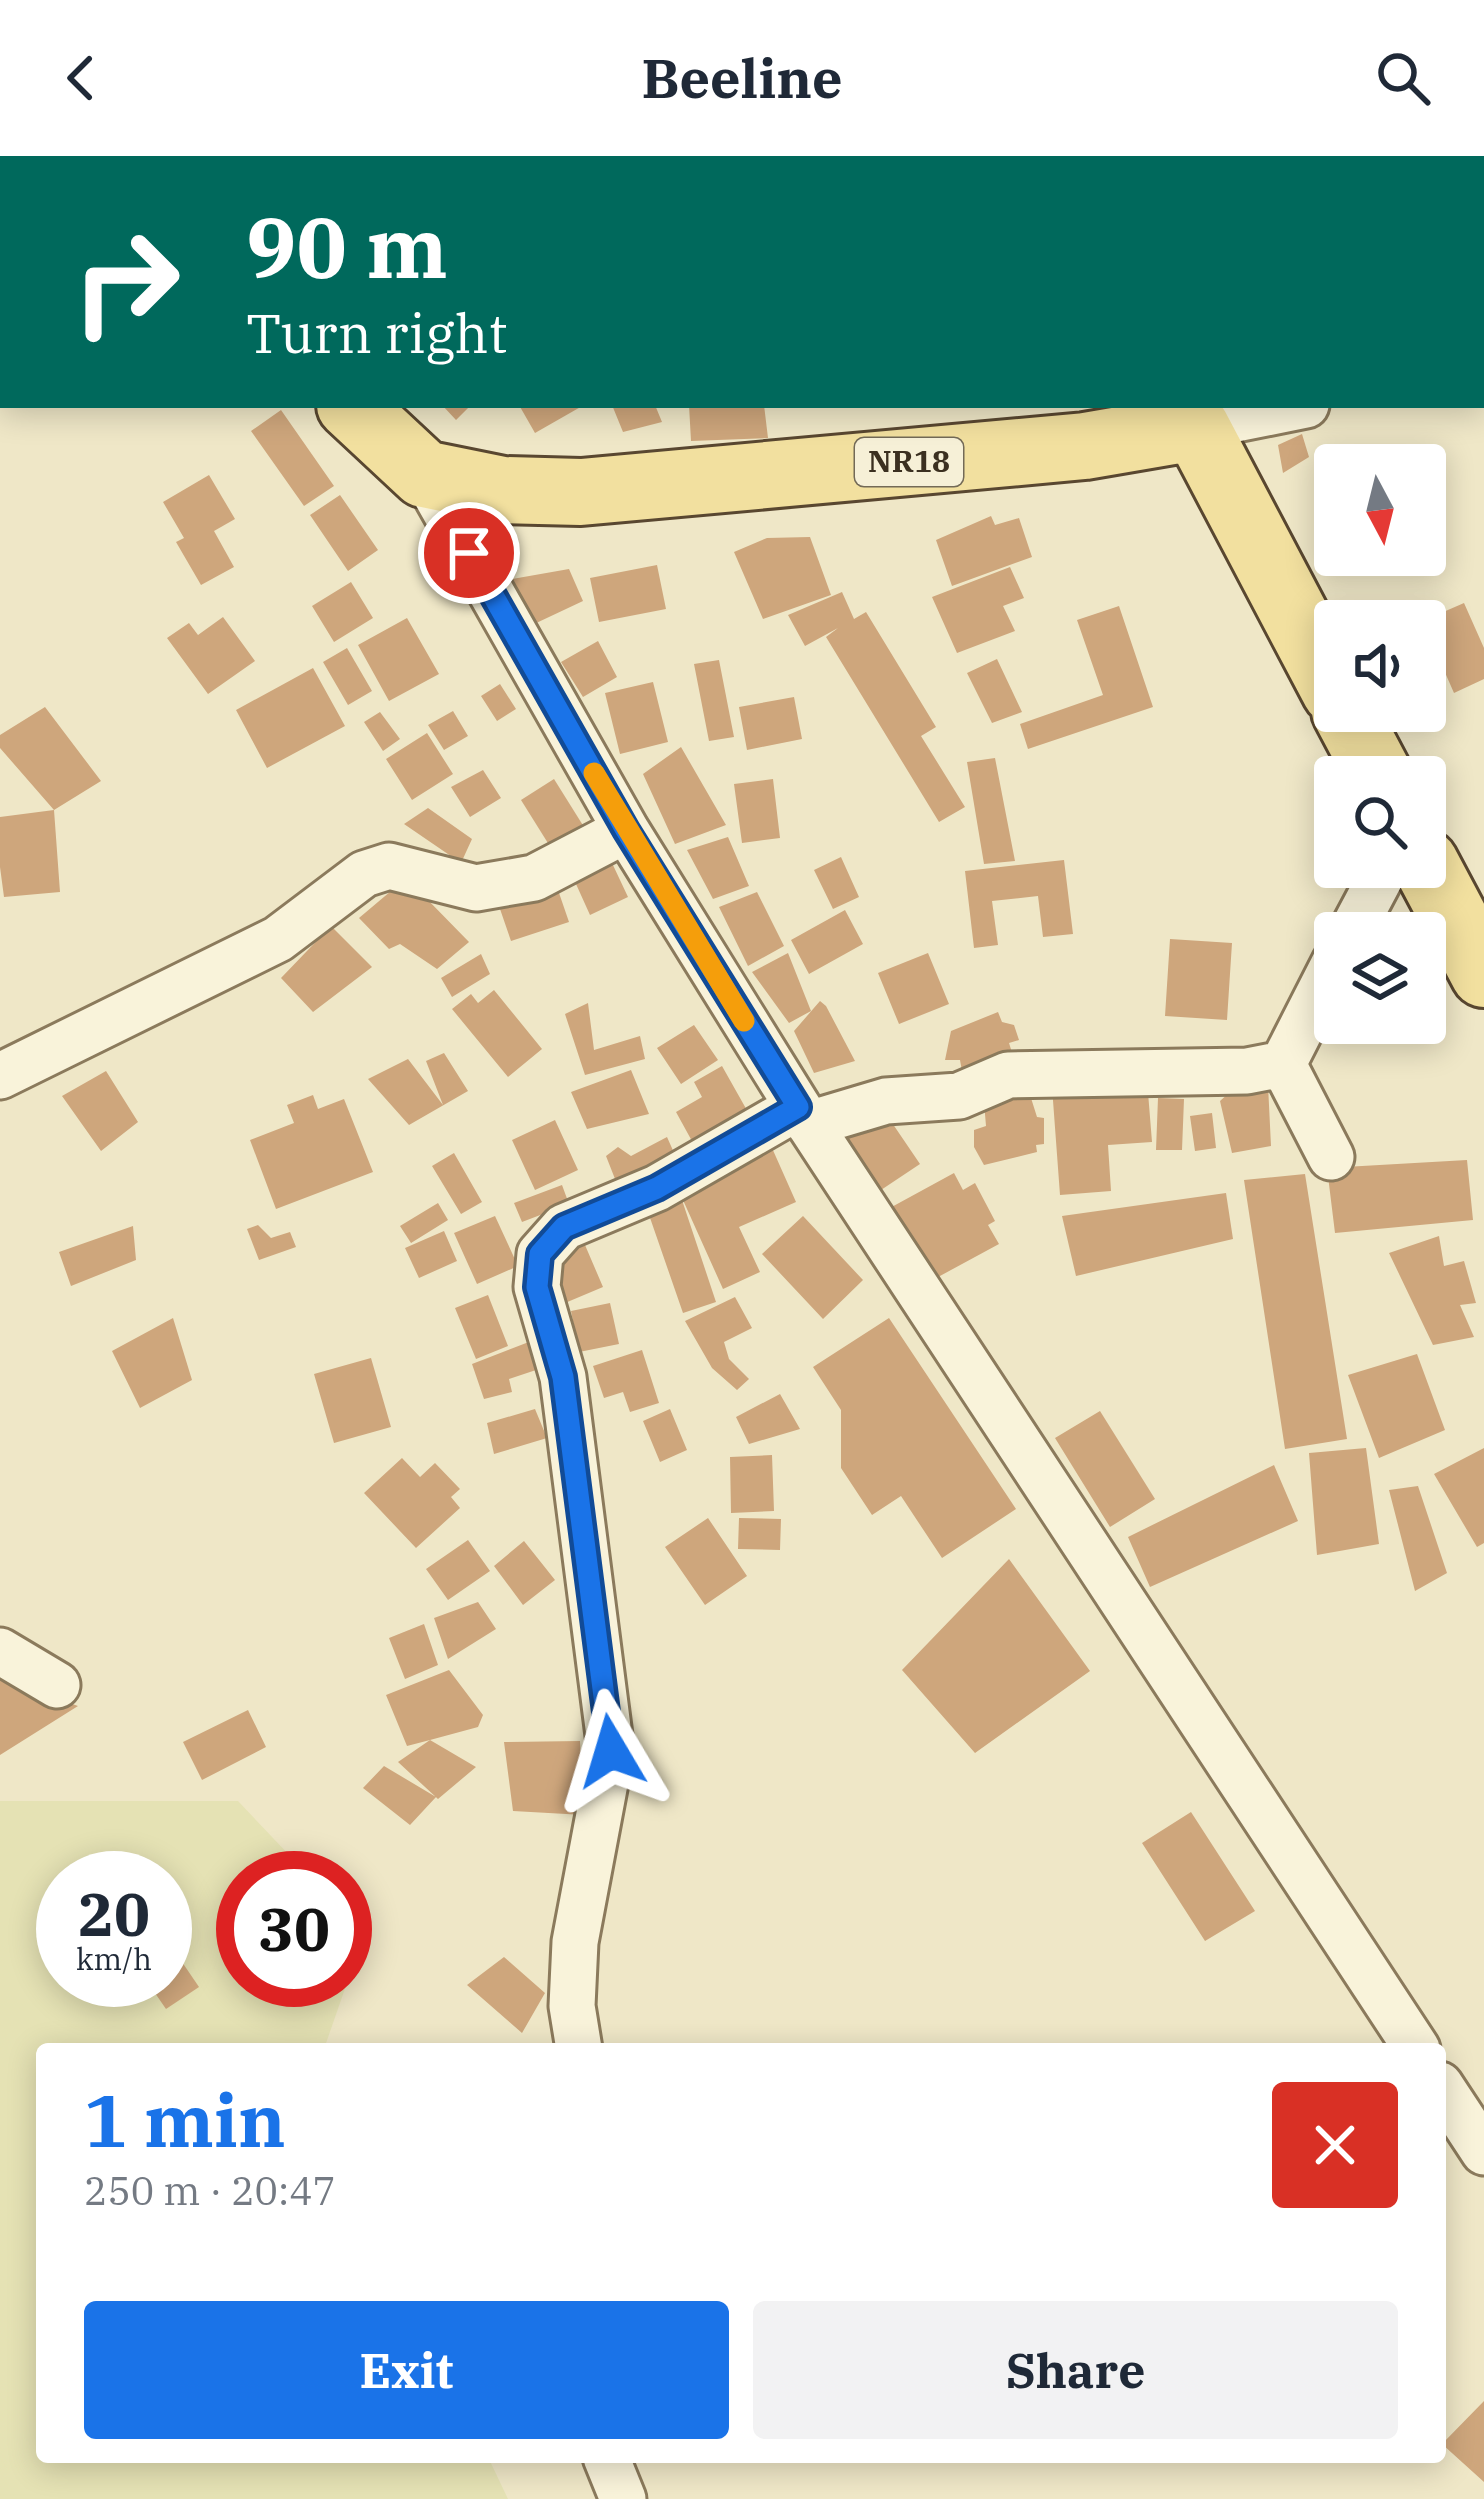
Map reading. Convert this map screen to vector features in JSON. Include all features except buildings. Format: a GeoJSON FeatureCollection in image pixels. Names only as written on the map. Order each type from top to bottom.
{"type":"FeatureCollection","features":[{"type":"Feature","properties":{"kind":"main road"},"geometry":{"type":"LineString","coordinates":[[353,408],[424,474]]}},
{"type":"Feature","properties":{"kind":"main road","name":"NR18"},"geometry":{"type":"LineString","coordinates":[[424,474],[503,490],[581,492],[1082,426],[1196,427]]}},
{"type":"Feature","properties":{"kind":"main road"},"geometry":{"type":"LineString","coordinates":[[1196,427],[1314,652]]}},
{"type":"Feature","properties":{"kind":"main road"},"geometry":{"type":"LineString","coordinates":[[1438,888],[1484,974]]}},
{"type":"Feature","properties":{"kind":"street"},"geometry":{"type":"LineString","coordinates":[[1196,427],[1291,408]]}},
{"type":"Feature","properties":{"kind":"street"},"geometry":{"type":"LineString","coordinates":[[424,474],[626,830],[804,1116],[1413,2043]]}},
{"type":"Feature","properties":{"kind":"street"},"geometry":{"type":"LineString","coordinates":[[0,1076],[278,939],[364,874],[389,866],[476,888],[534,878],[626,830]]}},
{"type":"Feature","properties":{"kind":"street"},"geometry":{"type":"LineString","coordinates":[[1283,1064],[1314,1003]]}},
{"type":"Feature","properties":{"kind":"street"},"geometry":{"type":"LineString","coordinates":[[578,2043],[572,2006],[575,1942],[611,1751],[563,1377],[537,1287],[540,1254],[564,1227],[657,1188],[804,1116],[886,1101],[959,1096],[1007,1075],[1247,1070],[1283,1064]]}},
{"type":"Feature","properties":{"kind":"street"},"geometry":{"type":"LineString","coordinates":[[1283,1064],[1331,1157]]}},
{"type":"Feature","properties":{"kind":"street"},"geometry":{"type":"LineString","coordinates":[[0,1651],[57,1684]]}},
{"type":"Feature","properties":{"kind":"street"},"geometry":{"type":"LineString","coordinates":[[1446,2093],[1484,2152]]}},
{"type":"Feature","properties":{"kind":"street"},"geometry":{"type":"LineString","coordinates":[[608,2463],[623,2499]]}},
{"type":"Feature","properties":{"kind":"shaded area"},"geometry":{"type":"Polygon","coordinates":[[[0,1801],[238,1801],[285,1851],[216,1851],[216,2007],[339,2007],[326,2043],[36,2043],[36,2463],[491,2463],[508,2499],[0,2499],[0,1801]]]}},
{"type":"Feature","properties":{"kind":"slow traffic"},"geometry":{"type":"LineString","coordinates":[[594,773],[744,1021]]}},
{"type":"Feature","properties":{"kind":"route"},"geometry":{"type":"LineString","coordinates":[[469,553],[626,830],[798,1107],[657,1188],[564,1227],[540,1254],[537,1287],[563,1377],[611,1751]]}}]}
